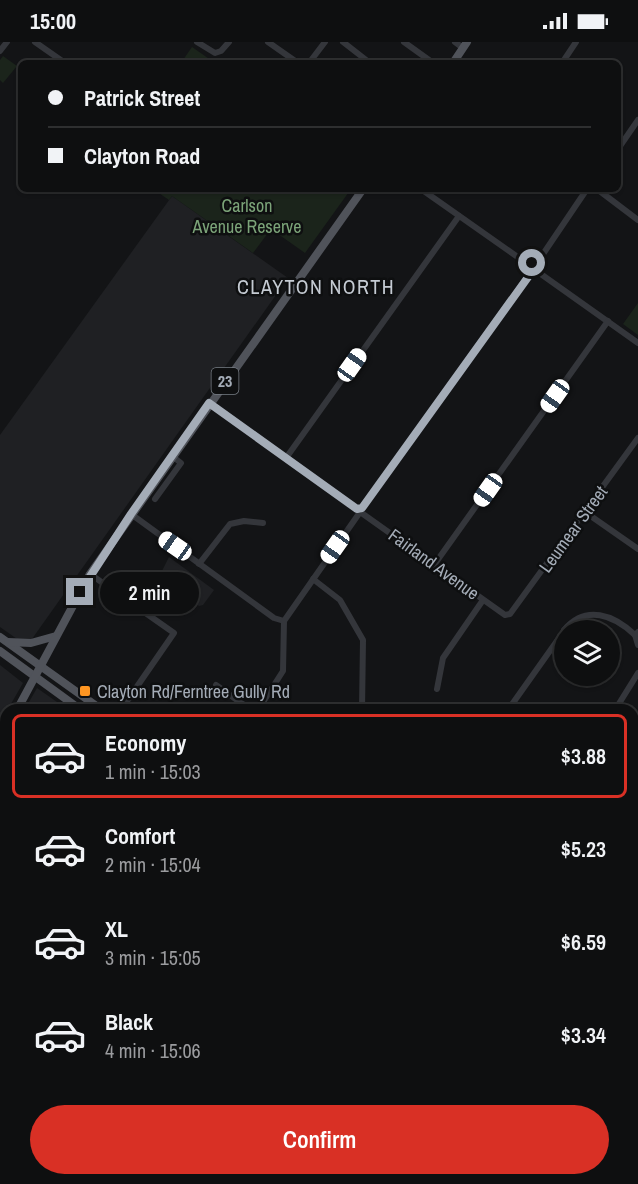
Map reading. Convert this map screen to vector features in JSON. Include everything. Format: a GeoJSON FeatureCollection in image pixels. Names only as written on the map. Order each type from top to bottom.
{"type":"FeatureCollection","features":[{"type":"Feature","properties":{"kind":"main road"},"geometry":{"type":"LineString","coordinates":[[455,60],[465,45]]}},
{"type":"Feature","properties":{"kind":"main road","name":"23"},"geometry":{"type":"LineString","coordinates":[[19,704],[90,574],[209,403],[361,192]]}},
{"type":"Feature","properties":{"kind":"main road"},"geometry":{"type":"LineString","coordinates":[[3,639],[31,643],[56,636]]}},
{"type":"Feature","properties":{"kind":"main road"},"geometry":{"type":"LineString","coordinates":[[3,639],[94,704]]}},
{"type":"Feature","properties":{"kind":"main road"},"geometry":{"type":"LineString","coordinates":[[0,651],[73,704]]}},
{"type":"Feature","properties":{"kind":"street"},"geometry":{"type":"LineString","coordinates":[[0,51],[7,42]]}},
{"type":"Feature","properties":{"kind":"street"},"geometry":{"type":"LineString","coordinates":[[35,42],[61,60]]}},
{"type":"Feature","properties":{"kind":"street"},"geometry":{"type":"LineString","coordinates":[[197,42],[212,52],[219,52],[229,42]]}},
{"type":"Feature","properties":{"kind":"street"},"geometry":{"type":"LineString","coordinates":[[268,42],[294,60]]}},
{"type":"Feature","properties":{"kind":"street"},"geometry":{"type":"LineString","coordinates":[[311,60],[325,42]]}},
{"type":"Feature","properties":{"kind":"street"},"geometry":{"type":"LineString","coordinates":[[343,42],[366,60]]}},
{"type":"Feature","properties":{"kind":"street"},"geometry":{"type":"LineString","coordinates":[[404,42],[429,60]]}},
{"type":"Feature","properties":{"kind":"street"},"geometry":{"type":"LineString","coordinates":[[455,42],[465,45]]}},
{"type":"Feature","properties":{"kind":"street"},"geometry":{"type":"LineString","coordinates":[[563,60],[576,42]]}},
{"type":"Feature","properties":{"kind":"street"},"geometry":{"type":"LineString","coordinates":[[621,144],[638,120]]}},
{"type":"Feature","properties":{"kind":"street"},"geometry":{"type":"LineString","coordinates":[[425,192],[529,265],[534,272],[638,343]]}},
{"type":"Feature","properties":{"kind":"street"},"geometry":{"type":"LineString","coordinates":[[262,704],[284,671],[284,621],[360,511],[590,192]]}},
{"type":"Feature","properties":{"kind":"street"},"geometry":{"type":"LineString","coordinates":[[596,192],[638,220]]}},
{"type":"Feature","properties":{"kind":"street"},"geometry":{"type":"LineString","coordinates":[[286,458],[459,216]]}},
{"type":"Feature","properties":{"kind":"street"},"geometry":{"type":"LineString","coordinates":[[529,265],[537,263]]}},
{"type":"Feature","properties":{"kind":"street"},"geometry":{"type":"LineString","coordinates":[[434,565],[608,321]]}},
{"type":"Feature","properties":{"kind":"street","name":"Fairland Avenue"},"geometry":{"type":"LineString","coordinates":[[209,403],[505,615]]}},
{"type":"Feature","properties":{"kind":"street","name":"Leumear Street"},"geometry":{"type":"LineString","coordinates":[[505,615],[515,610],[638,438]]}},
{"type":"Feature","properties":{"kind":"street"},"geometry":{"type":"LineString","coordinates":[[155,500],[181,463],[172,456]]}},
{"type":"Feature","properties":{"kind":"street"},"geometry":{"type":"LineString","coordinates":[[585,512],[638,549]]}},
{"type":"Feature","properties":{"kind":"street"},"geometry":{"type":"LineString","coordinates":[[131,514],[274,618],[284,621]]}},
{"type":"Feature","properties":{"kind":"street"},"geometry":{"type":"LineString","coordinates":[[200,564],[230,524],[244,521],[263,523]]}},
{"type":"Feature","properties":{"kind":"street"},"geometry":{"type":"LineString","coordinates":[[90,574],[174,633],[165,650],[127,704]]}},
{"type":"Feature","properties":{"kind":"street"},"geometry":{"type":"LineString","coordinates":[[313,579],[340,600],[363,640],[362,704]]}},
{"type":"Feature","properties":{"kind":"street"},"geometry":{"type":"LineString","coordinates":[[437,688],[442,658],[483,600]]}},
{"type":"Feature","properties":{"kind":"street"},"geometry":{"type":"LineString","coordinates":[[579,620],[587,615],[599,615],[616,620]]}},
{"type":"Feature","properties":{"kind":"street"},"geometry":{"type":"LineString","coordinates":[[620,621],[636,633],[638,645]]}},
{"type":"Feature","properties":{"kind":"street"},"geometry":{"type":"LineString","coordinates":[[512,704],[554,644]]}},
{"type":"Feature","properties":{"kind":"street"},"geometry":{"type":"LineString","coordinates":[[619,704],[638,673]]}},
{"type":"Feature","properties":{"kind":"street"},"geometry":{"type":"LineString","coordinates":[[216,685],[243,704]]}},
{"type":"Feature","properties":{"kind":"shaded area"},"geometry":{"type":"Polygon","coordinates":[[[172,196],[288,278],[27,646],[0,627],[0,435],[172,196]]]}},
{"type":"Feature","properties":{"kind":"shaded area"},"geometry":{"type":"Polygon","coordinates":[[[169,557],[214,590],[203,605],[199,606],[159,577],[169,557]]]}},
{"type":"Feature","properties":{"kind":"shaded area"},"geometry":{"type":"Polygon","coordinates":[[[0,665],[23,683],[11,704],[0,704],[0,665]]]}},
{"type":"Feature","properties":{"kind":"shaded area"},"geometry":{"type":"Polygon","coordinates":[[[37,688],[60,704],[28,704],[37,688]]]}},
{"type":"Feature","properties":{"kind":"green space"},"geometry":{"type":"Polygon","coordinates":[[[192,47],[211,60],[183,60],[192,47]]]}},
{"type":"Feature","properties":{"kind":"green space"},"geometry":{"type":"Polygon","coordinates":[[[3,56],[17,66],[3,83],[0,80],[0,60],[3,56]]]}},
{"type":"Feature","properties":{"kind":"green space","name":"Carlson Avenue Reserve"},"geometry":{"type":"Polygon","coordinates":[[[157,192],[349,192],[305,253],[271,229],[253,253],[172,196],[169,200],[157,192]]]}},
{"type":"Feature","properties":{"kind":"green space"},"geometry":{"type":"Polygon","coordinates":[[[638,303],[638,335],[623,324],[638,303]]]}},
{"type":"Feature","properties":{"kind":"place","name":"Clayton Rd/Ferntree Gully Rd"},"geometry":{"type":"Point","coordinates":[85,691]}},
{"type":"Feature","properties":{"kind":"district","name":"CLAYTON NORTH"},"geometry":{"type":"Point","coordinates":[316,286]}},
{"type":"Feature","properties":{"kind":"route"},"geometry":{"type":"LineString","coordinates":[[80,592],[90,574],[209,403],[357,509],[362,508],[531,273],[528,268],[532,263]]}}]}
